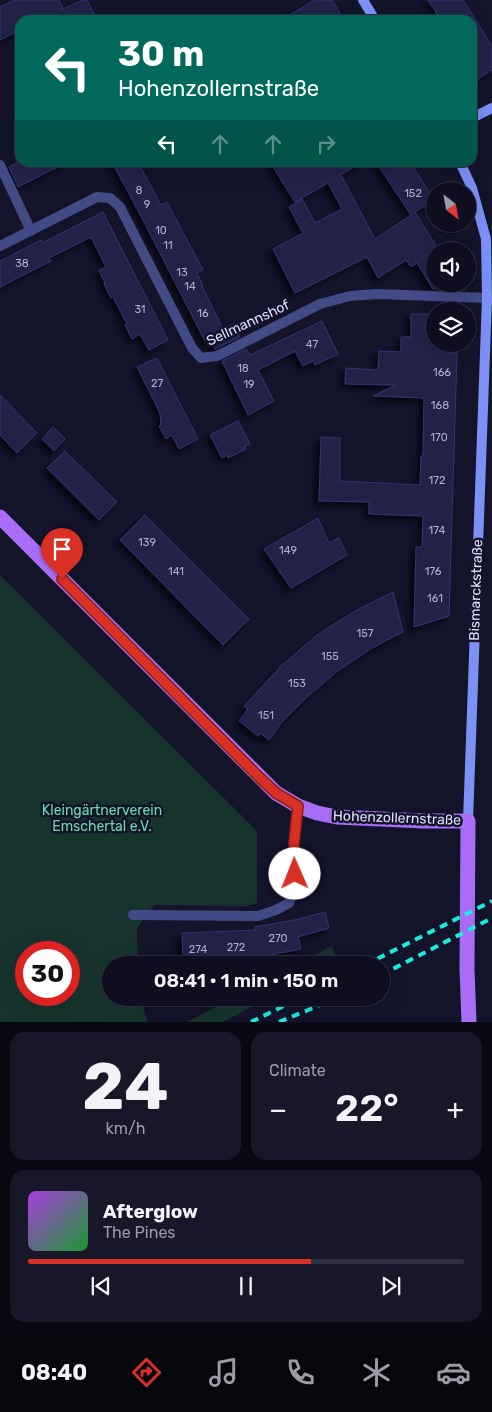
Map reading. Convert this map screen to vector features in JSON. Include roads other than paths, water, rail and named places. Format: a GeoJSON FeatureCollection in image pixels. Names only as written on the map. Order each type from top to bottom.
{"type":"FeatureCollection","features":[{"type":"Feature","properties":{"kind":"main road"},"geometry":{"type":"LineString","coordinates":[[363,0],[372,15]]}},
{"type":"Feature","properties":{"kind":"main road"},"geometry":{"type":"LineString","coordinates":[[477,116],[492,108]]}},
{"type":"Feature","properties":{"kind":"main road","name":"Bismarckstraße"},"geometry":{"type":"LineString","coordinates":[[462,167],[472,188],[486,239],[489,299],[468,821],[467,969],[469,1022]]}},
{"type":"Feature","properties":{"kind":"main road","name":"Hohenzollernstraße"},"geometry":{"type":"LineString","coordinates":[[0,517],[276,793],[298,806],[336,817],[468,821]]}},
{"type":"Feature","properties":{"kind":"street"},"geometry":{"type":"LineString","coordinates":[[0,165],[31,231]]}},
{"type":"Feature","properties":{"kind":"street","name":"Sellmannshof"},"geometry":{"type":"LineString","coordinates":[[0,246],[97,197],[110,198],[120,206],[192,348],[201,358],[217,356],[320,304],[350,296],[377,294],[489,299]]}},
{"type":"Feature","properties":{"kind":"street"},"geometry":{"type":"LineString","coordinates":[[133,915],[258,916],[276,910],[289,902],[295,889],[294,843],[298,806]]}},
{"type":"Feature","properties":{"kind":"railway"},"geometry":{"type":"LineString","coordinates":[[383,956],[492,901]]}},
{"type":"Feature","properties":{"kind":"railway"},"geometry":{"type":"LineString","coordinates":[[390,970],[492,918]]}},
{"type":"Feature","properties":{"kind":"railway"},"geometry":{"type":"LineString","coordinates":[[251,1022],[284,1006]]}},
{"type":"Feature","properties":{"kind":"railway"},"geometry":{"type":"LineString","coordinates":[[279,1022],[318,1006]]}},
{"type":"Feature","properties":{"kind":"park label","name":"Kleingärtnerverein Emschertal e.V."},"geometry":{"type":"Point","coordinates":[102,818]}}]}
